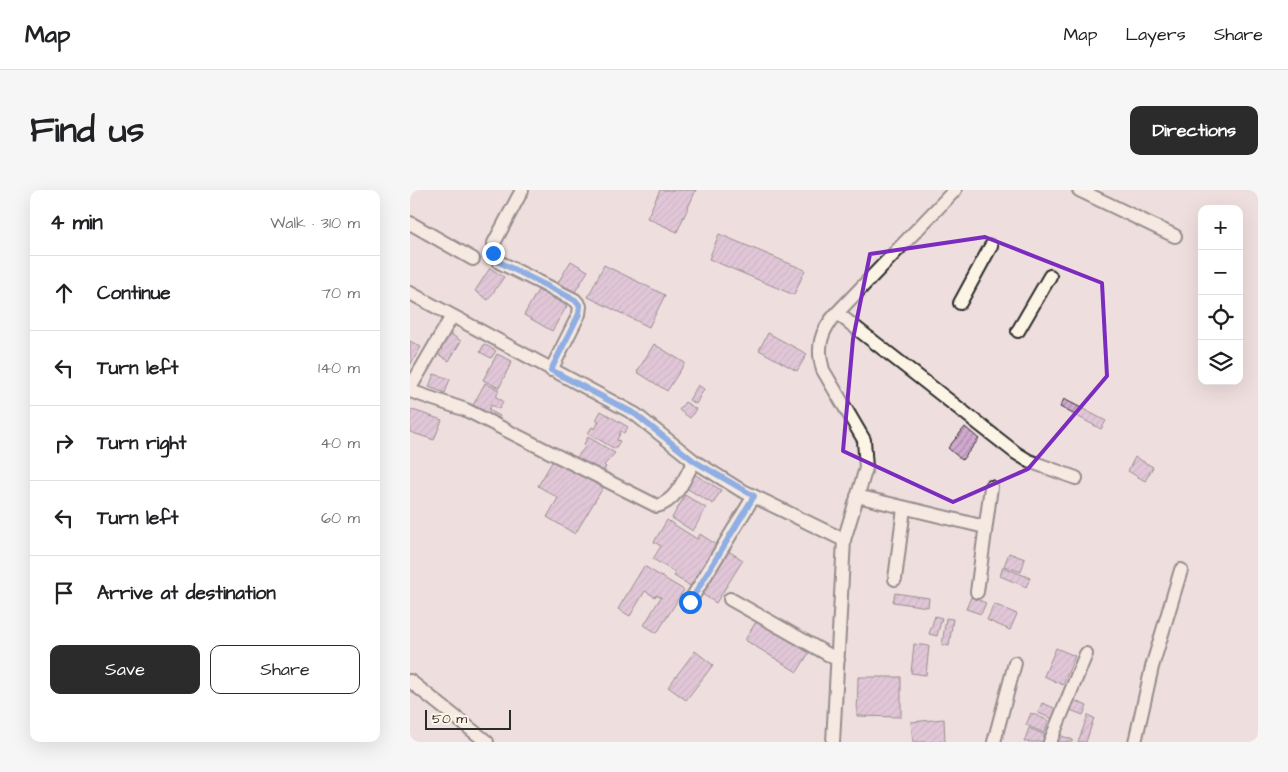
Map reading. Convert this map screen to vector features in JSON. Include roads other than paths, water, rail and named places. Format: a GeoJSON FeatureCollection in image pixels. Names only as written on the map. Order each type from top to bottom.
{"type":"FeatureCollection","features":[{"type":"Feature","properties":{"kind":"street"},"geometry":{"type":"LineString","coordinates":[[522,190],[494,243],[493,253],[499,262],[575,300],[580,306],[579,314],[551,370]]}},
{"type":"Feature","properties":{"kind":"street"},"geometry":{"type":"LineString","coordinates":[[833,742],[844,540],[866,468],[864,440],[823,370],[820,360],[822,333],[837,313],[956,190]]}},
{"type":"Feature","properties":{"kind":"street"},"geometry":{"type":"LineString","coordinates":[[1079,190],[1175,236]]}},
{"type":"Feature","properties":{"kind":"street"},"geometry":{"type":"LineString","coordinates":[[410,223],[473,259]]}},
{"type":"Feature","properties":{"kind":"street"},"geometry":{"type":"LineString","coordinates":[[960,303],[991,246]]}},
{"type":"Feature","properties":{"kind":"street"},"geometry":{"type":"LineString","coordinates":[[1018,331],[1050,276]]}},
{"type":"Feature","properties":{"kind":"street"},"geometry":{"type":"LineString","coordinates":[[410,293],[635,414],[694,461],[754,496],[844,540]]}},
{"type":"Feature","properties":{"kind":"street"},"geometry":{"type":"LineString","coordinates":[[837,313],[1016,453],[1030,461],[1076,478]]}},
{"type":"Feature","properties":{"kind":"street"},"geometry":{"type":"LineString","coordinates":[[452,316],[410,390],[466,410],[657,506],[666,504],[673,497],[694,461]]}},
{"type":"Feature","properties":{"kind":"street"},"geometry":{"type":"LineString","coordinates":[[977,592],[991,487]]}},
{"type":"Feature","properties":{"kind":"street"},"geometry":{"type":"LineString","coordinates":[[690,602],[754,496]]}},
{"type":"Feature","properties":{"kind":"street"},"geometry":{"type":"LineString","coordinates":[[857,496],[985,527]]}},
{"type":"Feature","properties":{"kind":"street"},"geometry":{"type":"LineString","coordinates":[[895,580],[904,508]]}},
{"type":"Feature","properties":{"kind":"street"},"geometry":{"type":"LineString","coordinates":[[1135,742],[1152,667],[1181,570]]}},
{"type":"Feature","properties":{"kind":"street"},"geometry":{"type":"LineString","coordinates":[[730,599],[838,660]]}},
{"type":"Feature","properties":{"kind":"street"},"geometry":{"type":"LineString","coordinates":[[1050,742],[1086,654]]}},
{"type":"Feature","properties":{"kind":"street"},"geometry":{"type":"LineString","coordinates":[[994,742],[1015,663]]}},
{"type":"Feature","properties":{"kind":"street"},"geometry":{"type":"LineString","coordinates":[[410,681],[487,742]]}}]}
